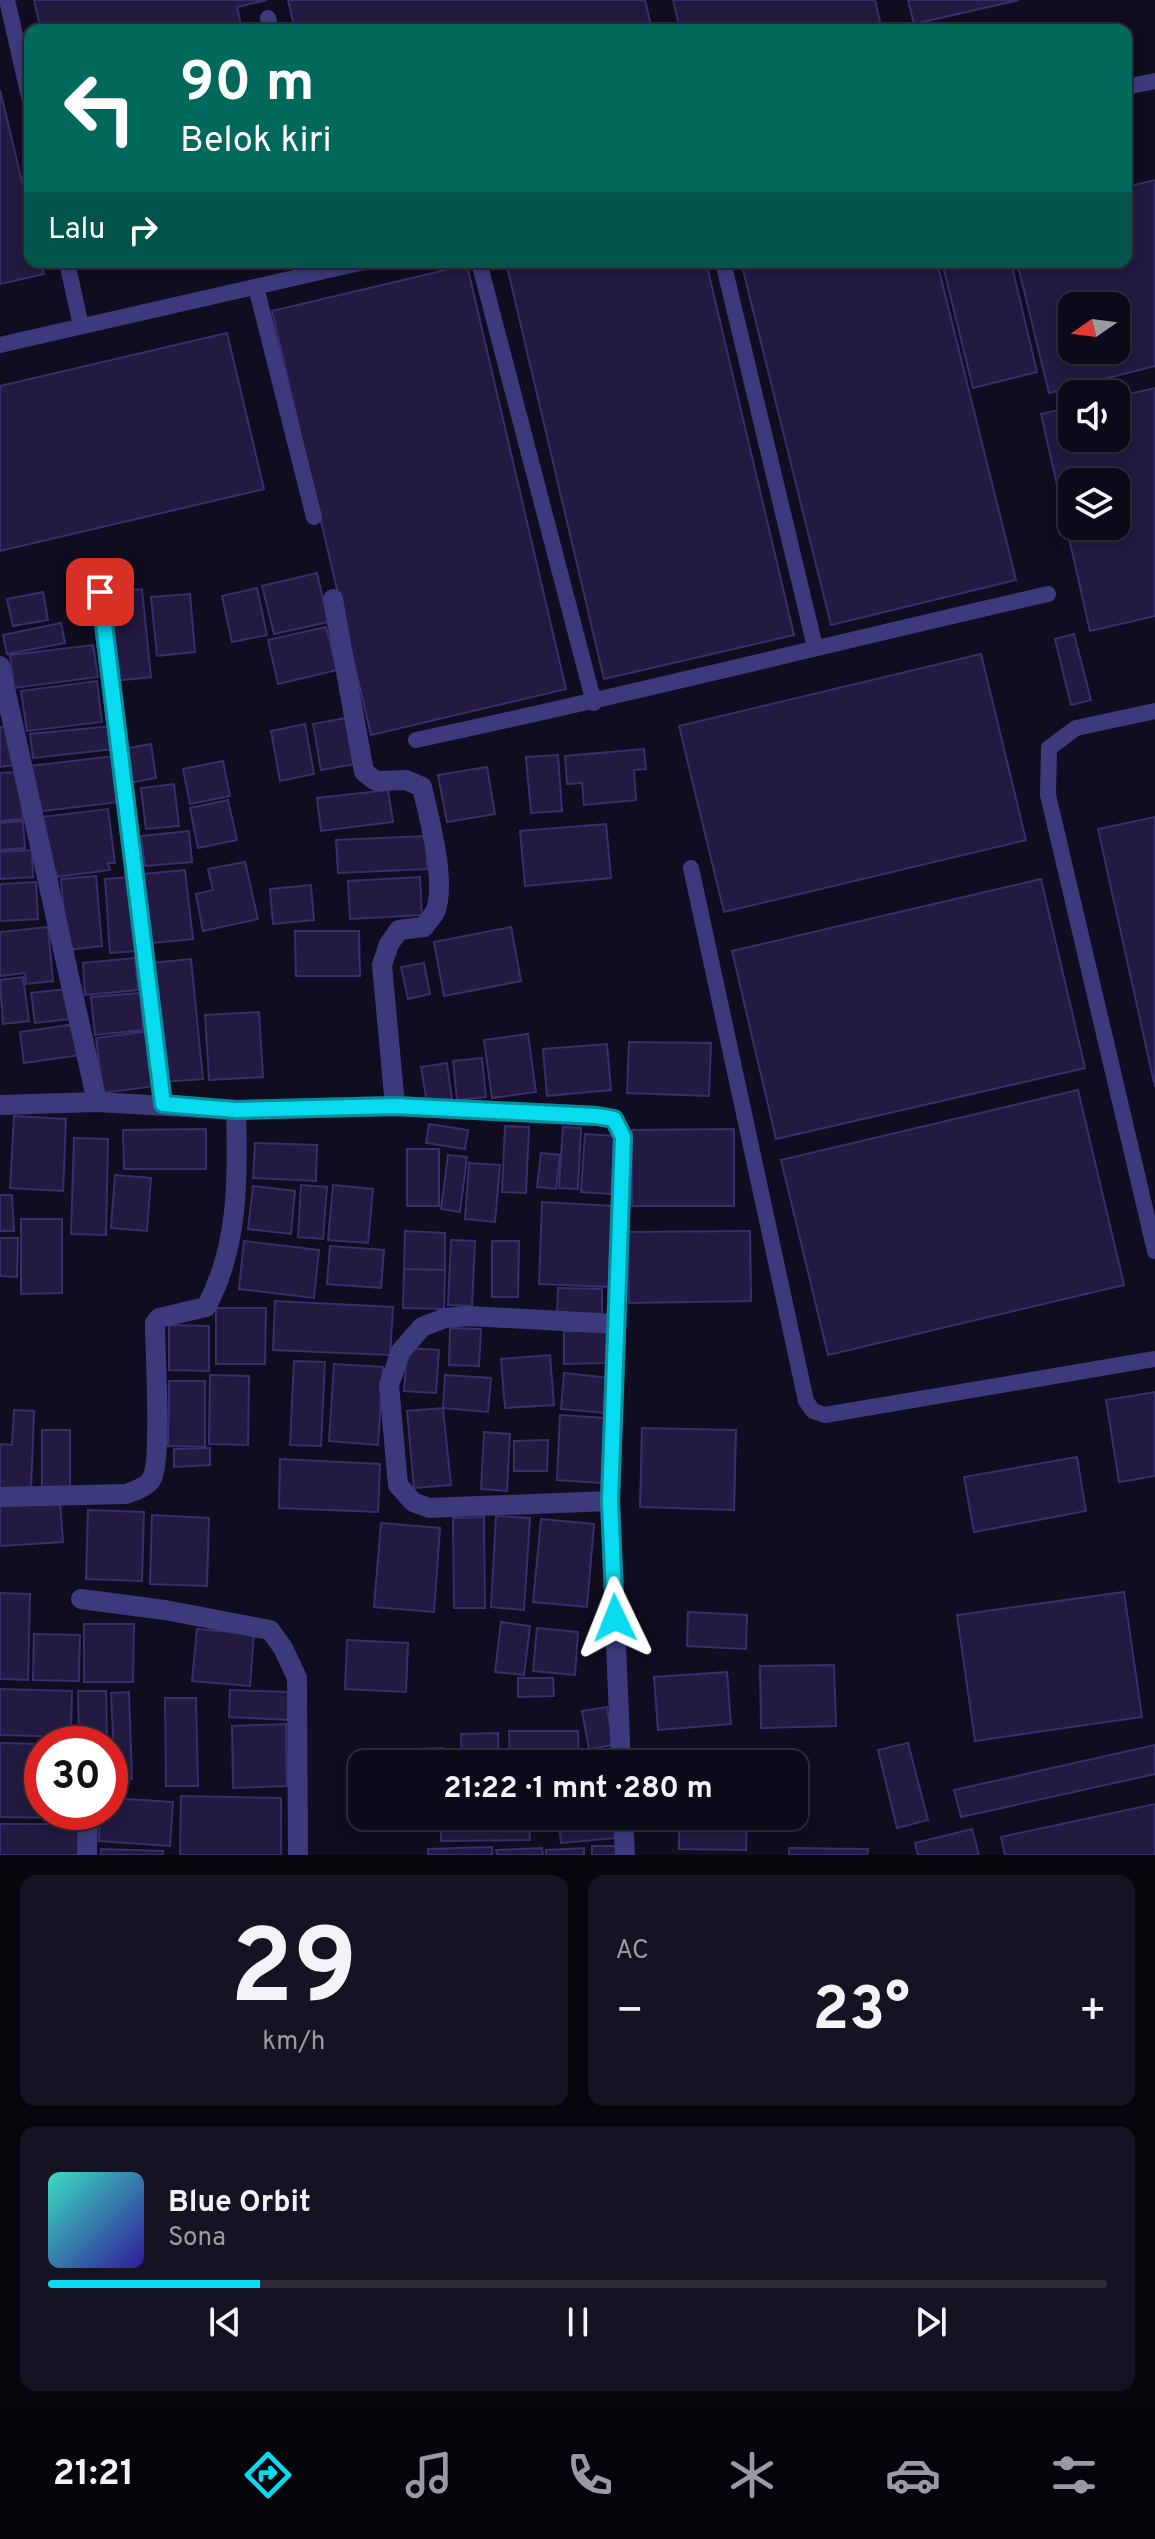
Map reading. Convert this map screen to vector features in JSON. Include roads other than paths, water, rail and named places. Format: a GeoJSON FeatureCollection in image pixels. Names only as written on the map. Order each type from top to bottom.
{"type":"FeatureCollection","features":[{"type":"Feature","properties":{"kind":"street"},"geometry":{"type":"LineString","coordinates":[[100,592],[163,1104]]}},
{"type":"Feature","properties":{"kind":"street"},"geometry":{"type":"LineString","coordinates":[[333,599],[364,772],[376,781],[406,780],[422,787],[434,836],[439,894],[434,913],[424,927],[399,930],[389,944],[382,965],[395,1106]]}},
{"type":"Feature","properties":{"kind":"street"},"geometry":{"type":"LineString","coordinates":[[0,666],[97,1102]]}},
{"type":"Feature","properties":{"kind":"street"},"geometry":{"type":"LineString","coordinates":[[0,1105],[97,1102],[236,1110],[395,1106],[614,1119],[623,1137],[610,1501],[620,1750]]}},
{"type":"Feature","properties":{"kind":"street"},"geometry":{"type":"LineString","coordinates":[[0,1497],[126,1494],[144,1486],[152,1478],[156,1446],[155,1323],[159,1318],[206,1307],[211,1297],[231,1238],[238,1176],[236,1110]]}},
{"type":"Feature","properties":{"kind":"street"},"geometry":{"type":"LineString","coordinates":[[610,1501],[429,1508],[413,1502],[398,1485],[389,1385],[401,1351],[422,1327],[445,1318],[469,1316],[617,1324]]}},
{"type":"Feature","properties":{"kind":"street"},"geometry":{"type":"LineString","coordinates":[[81,1599],[165,1610],[270,1630],[283,1648],[297,1678],[298,1855]]}},
{"type":"Feature","properties":{"kind":"street"},"geometry":{"type":"LineString","coordinates":[[87,1855],[88,1830]]}},
{"type":"Feature","properties":{"kind":"street"},"geometry":{"type":"LineString","coordinates":[[624,1830],[625,1855]]}},
{"type":"Feature","properties":{"kind":"lane"},"geometry":{"type":"LineString","coordinates":[[7,0],[24,75]]}},
{"type":"Feature","properties":{"kind":"lane"},"geometry":{"type":"LineString","coordinates":[[1132,86],[1155,81]]}},
{"type":"Feature","properties":{"kind":"lane"},"geometry":{"type":"LineString","coordinates":[[68,268],[81,326]]}},
{"type":"Feature","properties":{"kind":"lane"},"geometry":{"type":"LineString","coordinates":[[0,345],[256,287],[318,268]]}},
{"type":"Feature","properties":{"kind":"lane"},"geometry":{"type":"LineString","coordinates":[[481,268],[594,703]]}},
{"type":"Feature","properties":{"kind":"lane"},"geometry":{"type":"LineString","coordinates":[[724,268],[815,647]]}},
{"type":"Feature","properties":{"kind":"lane"},"geometry":{"type":"LineString","coordinates":[[256,287],[314,517]]}},
{"type":"Feature","properties":{"kind":"lane"},"geometry":{"type":"LineString","coordinates":[[416,740],[594,703],[815,647],[1048,594]]}},
{"type":"Feature","properties":{"kind":"lane"},"geometry":{"type":"LineString","coordinates":[[1155,711],[1076,728],[1049,748],[1048,795],[1155,1251]]}},
{"type":"Feature","properties":{"kind":"lane"},"geometry":{"type":"LineString","coordinates":[[691,868],[806,1401],[813,1411],[825,1415],[1155,1359]]}}]}
